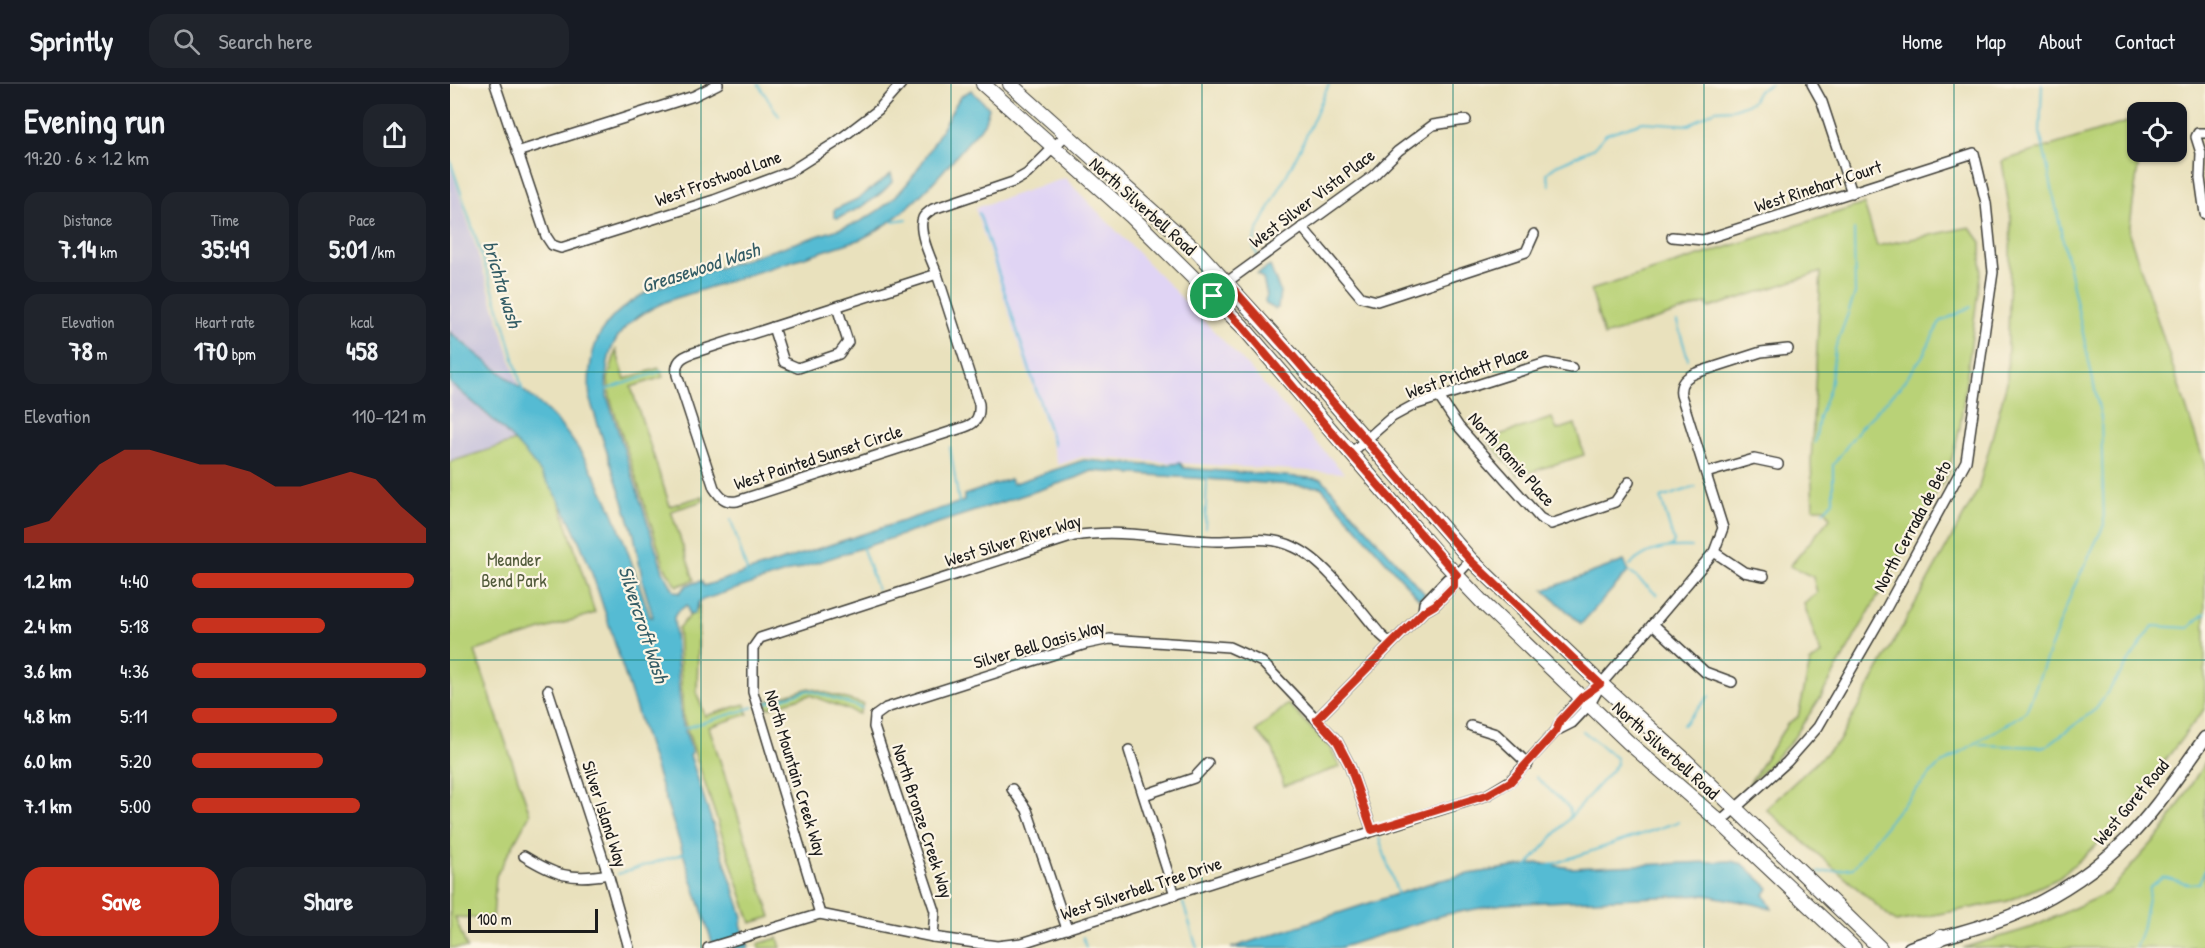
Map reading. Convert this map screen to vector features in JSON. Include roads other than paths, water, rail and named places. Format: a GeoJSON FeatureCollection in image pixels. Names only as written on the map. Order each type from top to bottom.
{"type":"FeatureCollection","features":[{"type":"Feature","properties":{"kind":"main road","name":"North Silverbell Road"},"geometry":{"type":"LineString","coordinates":[[983,84],[1131,216],[1242,326],[1455,577],[1628,742],[1720,822],[1854,948]]}},
{"type":"Feature","properties":{"kind":"main road","name":"North Silverbell Road"},"geometry":{"type":"LineString","coordinates":[[1010,84],[1198,252],[1227,282],[1470,560],[1600,684],[1675,751],[1880,948]]}},
{"type":"Feature","properties":{"kind":"main road"},"geometry":{"type":"LineString","coordinates":[[1926,948],[1941,937]]}},
{"type":"Feature","properties":{"kind":"street"},"geometry":{"type":"LineString","coordinates":[[495,84],[517,152],[694,96],[718,84]]}},
{"type":"Feature","properties":{"kind":"street","name":"West Frostwood Lane"},"geometry":{"type":"LineString","coordinates":[[517,152],[550,243],[554,248],[572,245],[714,200],[789,172],[834,143],[878,110],[901,84]]}},
{"type":"Feature","properties":{"kind":"street"},"geometry":{"type":"LineString","coordinates":[[1812,84],[1822,102],[1852,193]]}},
{"type":"Feature","properties":{"kind":"street","name":"West Silver Vista Place"},"geometry":{"type":"LineString","coordinates":[[1213,296],[1227,282],[1373,176],[1398,151],[1433,125],[1466,120]]}},
{"type":"Feature","properties":{"kind":"street"},"geometry":{"type":"LineString","coordinates":[[2201,133],[2197,141],[2201,153],[2202,201],[2205,214]]}},
{"type":"Feature","properties":{"kind":"street","name":"West Painted Sunset Circle"},"geometry":{"type":"LineString","coordinates":[[937,274],[677,360],[677,375],[711,476],[724,504],[965,427],[981,419],[980,404],[937,274],[921,227],[923,218],[933,209],[1014,182],[1027,174],[1067,134]]}},
{"type":"Feature","properties":{"kind":"street","name":"West Rinehart Court"},"geometry":{"type":"LineString","coordinates":[[1672,237],[1703,240],[1974,153]]}},
{"type":"Feature","properties":{"kind":"street","name":"North Cerrada de Beto"},"geometry":{"type":"LineString","coordinates":[[1720,822],[1787,762],[1818,727],[1882,616],[1966,461],[1994,272],[1986,204],[1974,153]]}},
{"type":"Feature","properties":{"kind":"street"},"geometry":{"type":"LineString","coordinates":[[1302,227],[1361,297],[1377,301],[1526,252],[1534,234]]}},
{"type":"Feature","properties":{"kind":"street"},"geometry":{"type":"LineString","coordinates":[[773,327],[784,362],[798,368],[840,354],[848,342],[837,307]]}},
{"type":"Feature","properties":{"kind":"street"},"geometry":{"type":"LineString","coordinates":[[1764,576],[1744,572],[1714,552],[1723,528],[1681,395],[1682,384],[1696,372],[1761,352],[1788,350]]}},
{"type":"Feature","properties":{"kind":"street","name":"West Prichett Place"},"geometry":{"type":"LineString","coordinates":[[1351,453],[1392,417],[1414,405],[1545,363],[1572,368]]}},
{"type":"Feature","properties":{"kind":"street","name":"North Ramie Place"},"geometry":{"type":"LineString","coordinates":[[1439,397],[1460,427],[1540,518],[1551,524],[1615,502],[1629,482]]}},
{"type":"Feature","properties":{"kind":"street"},"geometry":{"type":"LineString","coordinates":[[1706,473],[1754,459],[1778,464]]}},
{"type":"Feature","properties":{"kind":"street","name":"West Silver River Way"},"geometry":{"type":"LineString","coordinates":[[755,641],[1074,536],[1099,532],[1218,541],[1260,538],[1293,546],[1318,562],[1391,644]]}},
{"type":"Feature","properties":{"kind":"street","name":"West Silverbell Tree Drive"},"geometry":{"type":"LineString","coordinates":[[710,947],[820,914],[933,937],[997,946],[1022,944],[1487,795],[1510,782],[1527,764],[1556,731],[1560,721],[1586,700],[1714,552]]}},
{"type":"Feature","properties":{"kind":"street"},"geometry":{"type":"LineString","coordinates":[[1317,719],[1423,612],[1424,603],[1447,579],[1455,577],[1470,560]]}},
{"type":"Feature","properties":{"kind":"street"},"geometry":{"type":"LineString","coordinates":[[1653,624],[1706,672],[1732,682]]}},
{"type":"Feature","properties":{"kind":"street","name":"Silver Bell Oasis Way"},"geometry":{"type":"LineString","coordinates":[[872,714],[1086,644],[1110,639],[1229,647],[1262,662],[1337,741],[1349,764],[1372,830]]}},
{"type":"Feature","properties":{"kind":"street","name":"North Mountain Creek Way"},"geometry":{"type":"LineString","coordinates":[[755,641],[751,658],[753,692],[820,914]]}},
{"type":"Feature","properties":{"kind":"street","name":"Silver Island Way"},"geometry":{"type":"LineString","coordinates":[[548,690],[608,874],[629,948]]}},
{"type":"Feature","properties":{"kind":"street","name":"North Bronze Creek Way"},"geometry":{"type":"LineString","coordinates":[[872,714],[874,727],[934,911],[933,937]]}},
{"type":"Feature","properties":{"kind":"street"},"geometry":{"type":"LineString","coordinates":[[1471,726],[1497,734],[1527,764]]}},
{"type":"Feature","properties":{"kind":"street","name":"West Goret Road"},"geometry":{"type":"LineString","coordinates":[[1910,948],[2022,911],[2064,889],[2103,862],[2129,838],[2205,738]]}},
{"type":"Feature","properties":{"kind":"street"},"geometry":{"type":"LineString","coordinates":[[1129,750],[1175,894]]}},
{"type":"Feature","properties":{"kind":"street"},"geometry":{"type":"LineString","coordinates":[[1144,795],[1194,778],[1208,764]]}},
{"type":"Feature","properties":{"kind":"street"},"geometry":{"type":"LineString","coordinates":[[1012,789],[1028,810],[1067,929]]}},
{"type":"Feature","properties":{"kind":"street"},"geometry":{"type":"LineString","coordinates":[[524,856],[557,874],[587,878],[608,874]]}},
{"type":"Feature","properties":{"kind":"water","name":"Silvercroft Wash"},"geometry":{"type":"Polygon","coordinates":[[[971,90],[989,108],[984,124],[928,188],[897,217],[861,239],[670,300],[639,316],[619,336],[608,361],[607,396],[663,571],[674,591],[679,593],[687,585],[701,581],[704,586],[964,501],[964,495],[1010,479],[1012,484],[1084,460],[1159,466],[1180,463],[1184,468],[1322,479],[1425,594],[1419,599],[1321,487],[1092,471],[699,601],[694,614],[689,615],[687,605],[674,617],[681,718],[692,752],[690,755],[743,917],[741,924],[749,948],[714,948],[601,599],[573,527],[538,468],[503,429],[450,383],[450,332],[538,402],[573,442],[602,489],[633,565],[650,617],[653,617],[643,583],[634,535],[590,400],[591,363],[601,333],[621,309],[653,289],[854,224],[874,213],[905,186],[928,153],[960,97],[971,90]]]}},
{"type":"Feature","properties":{"kind":"water"},"geometry":{"type":"Polygon","coordinates":[[[891,174],[893,181],[875,198],[846,215],[834,217],[834,210],[859,198],[891,174]]]}},
{"type":"Feature","properties":{"kind":"water"},"geometry":{"type":"Polygon","coordinates":[[[1270,266],[1280,291],[1278,308],[1275,309],[1266,304],[1267,295],[1263,279],[1257,274],[1270,266]]]}},
{"type":"Feature","properties":{"kind":"water"},"geometry":{"type":"Polygon","coordinates":[[[1624,561],[1629,571],[1581,624],[1544,590],[1624,561]]]}},
{"type":"Feature","properties":{"kind":"water"},"geometry":{"type":"Polygon","coordinates":[[[1731,861],[1743,864],[1769,888],[1764,894],[1772,909],[1705,895],[1503,904],[1443,915],[1339,948],[1231,948],[1437,881],[1469,874],[1539,863],[1571,868],[1731,861]]]}},
{"type":"Feature","properties":{"kind":"waterway"},"geometry":{"type":"LineString","coordinates":[[758,84],[779,116]]}},
{"type":"Feature","properties":{"kind":"waterway"},"geometry":{"type":"LineString","coordinates":[[1258,257],[1253,244],[1257,232],[1301,147],[1329,84]]}},
{"type":"Feature","properties":{"kind":"waterway"},"geometry":{"type":"LineString","coordinates":[[1550,186],[1547,173],[1557,165],[1594,148],[1606,134],[1643,122],[1689,125],[1715,110],[1733,109],[1752,102],[1758,91],[1771,84]]}},
{"type":"Feature","properties":{"kind":"waterway"},"geometry":{"type":"LineString","coordinates":[[1817,873],[1853,868],[1897,811],[1937,767],[2026,712],[2073,589],[2104,525],[2101,418],[2040,132],[2042,84]]}},
{"type":"Feature","properties":{"kind":"waterway","name":"brichta wash"},"geometry":{"type":"LineString","coordinates":[[450,160],[505,326],[523,392]]}},
{"type":"Feature","properties":{"kind":"waterway"},"geometry":{"type":"LineString","coordinates":[[979,213],[1054,445]]}},
{"type":"Feature","properties":{"kind":"waterway"},"geometry":{"type":"LineString","coordinates":[[892,221],[907,219]]}},
{"type":"Feature","properties":{"kind":"waterway"},"geometry":{"type":"LineString","coordinates":[[1815,443],[1819,417],[1830,387],[1835,349],[1855,294],[1854,230]]}},
{"type":"Feature","properties":{"kind":"waterway"},"geometry":{"type":"LineString","coordinates":[[1823,512],[1833,501],[1833,465],[1861,427],[1899,388],[1922,357],[1940,322],[1971,307]]}},
{"type":"Feature","properties":{"kind":"waterway"},"geometry":{"type":"LineString","coordinates":[[1677,322],[1688,359]]}},
{"type":"Feature","properties":{"kind":"waterway"},"geometry":{"type":"LineString","coordinates":[[605,390],[662,371]]}},
{"type":"Feature","properties":{"kind":"waterway"},"geometry":{"type":"LineString","coordinates":[[950,447],[959,503]]}},
{"type":"Feature","properties":{"kind":"waterway"},"geometry":{"type":"LineString","coordinates":[[1205,528],[1207,476]]}},
{"type":"Feature","properties":{"kind":"waterway"},"geometry":{"type":"LineString","coordinates":[[1672,546],[1674,542],[1661,498],[1695,487]]}},
{"type":"Feature","properties":{"kind":"waterway"},"geometry":{"type":"LineString","coordinates":[[731,520],[746,574]]}},
{"type":"Feature","properties":{"kind":"waterway"},"geometry":{"type":"LineString","coordinates":[[862,546],[877,589]]}},
{"type":"Feature","properties":{"kind":"waterway"},"geometry":{"type":"LineString","coordinates":[[1630,565],[1644,555],[1659,549],[1692,547]]}},
{"type":"Feature","properties":{"kind":"waterway"},"geometry":{"type":"LineString","coordinates":[[1629,571],[1657,595]]}},
{"type":"Feature","properties":{"kind":"waterway"},"geometry":{"type":"LineString","coordinates":[[1979,745],[2045,747],[2096,709],[2153,626],[2189,628],[2205,613]]}},
{"type":"Feature","properties":{"kind":"waterway"},"geometry":{"type":"LineString","coordinates":[[760,705],[809,690],[862,708]]}},
{"type":"Feature","properties":{"kind":"waterway"},"geometry":{"type":"LineString","coordinates":[[1683,725],[1709,696]]}},
{"type":"Feature","properties":{"kind":"waterway"},"geometry":{"type":"LineString","coordinates":[[682,729],[754,707]]}},
{"type":"Feature","properties":{"kind":"waterway"},"geometry":{"type":"LineString","coordinates":[[1526,867],[1617,764],[1616,758],[1583,731]]}},
{"type":"Feature","properties":{"kind":"waterway"},"geometry":{"type":"LineString","coordinates":[[1536,777],[1569,808],[1571,817]]}},
{"type":"Feature","properties":{"kind":"waterway"},"geometry":{"type":"LineString","coordinates":[[1547,866],[1678,822]]}},
{"type":"Feature","properties":{"kind":"waterway"},"geometry":{"type":"LineString","coordinates":[[1379,838],[1398,895]]}},
{"type":"Feature","properties":{"kind":"waterway"},"geometry":{"type":"LineString","coordinates":[[618,874],[685,853]]}},
{"type":"Feature","properties":{"kind":"waterway"},"geometry":{"type":"LineString","coordinates":[[2135,948],[2142,930],[2150,887],[2162,877],[2184,883],[2199,883],[2205,869]]}},
{"type":"Feature","properties":{"kind":"waterway"},"geometry":{"type":"LineString","coordinates":[[1183,903],[1197,948]]}},
{"type":"Feature","properties":{"kind":"waterway"},"geometry":{"type":"LineString","coordinates":[[1083,937],[1086,948]]}},
{"type":"Feature","properties":{"kind":"water label","name":"Greasewood Wash"},"geometry":{"type":"Point","coordinates":[700,267]}},
{"type":"Feature","properties":{"kind":"park label","name":"Meander Bend Park"},"geometry":{"type":"Point","coordinates":[514,569]}}]}
